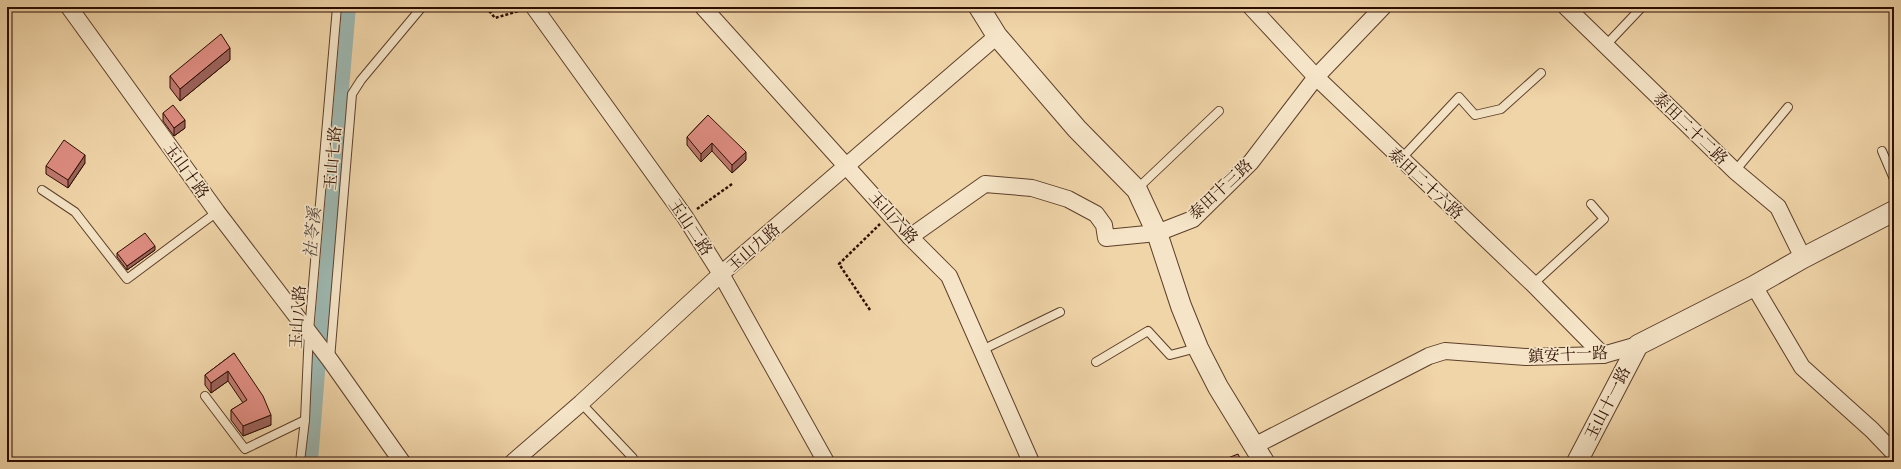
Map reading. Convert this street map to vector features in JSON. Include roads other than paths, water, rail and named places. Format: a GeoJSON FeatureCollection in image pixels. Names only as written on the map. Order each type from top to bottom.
{"type":"FeatureCollection","features":[{"type":"Feature","properties":{"kind":"street","name":"玉山十路"},"geometry":{"type":"LineString","coordinates":[[69,7],[217,212],[330,360]]}},
{"type":"Feature","properties":{"kind":"street","name":"玉山六路"},"geometry":{"type":"LineString","coordinates":[[703,7],[891,214],[910,237],[949,276],[1031,462]]}},
{"type":"Feature","properties":{"kind":"street"},"geometry":{"type":"LineString","coordinates":[[979,7],[997,36],[1077,129],[1137,190],[1157,233],[1181,306],[1198,348],[1218,387],[1259,454]]}},
{"type":"Feature","properties":{"kind":"street","name":"泰田二十六路"},"geometry":{"type":"LineString","coordinates":[[1251,7],[1316,77],[1533,284],[1603,355]]}},
{"type":"Feature","properties":{"kind":"street","name":"泰田十三路"},"geometry":{"type":"LineString","coordinates":[[910,237],[985,184],[1032,188],[1068,199],[1096,214],[1104,225],[1106,238],[1157,233],[1194,219],[1251,162],[1316,77],[1383,7]]}},
{"type":"Feature","properties":{"kind":"street","name":"泰田二十二路"},"geometry":{"type":"LineString","coordinates":[[1566,7],[1735,171],[1778,207],[1803,258]]}},
{"type":"Feature","properties":{"kind":"street","name":"玉山二路"},"geometry":{"type":"LineString","coordinates":[[530,8],[685,217],[722,274],[826,462]]}},
{"type":"Feature","properties":{"kind":"street","name":"玉山九路"},"geometry":{"type":"LineString","coordinates":[[512,462],[581,403],[722,274],[997,36]]}},
{"type":"Feature","properties":{"kind":"street","name":"鎮安十一路"},"geometry":{"type":"LineString","coordinates":[[1259,454],[1429,356],[1445,351],[1526,357],[1603,355],[1638,345],[1754,286],[1803,258],[1894,211]]}},
{"type":"Feature","properties":{"kind":"street"},"geometry":{"type":"LineString","coordinates":[[1754,286],[1802,367],[1872,430],[1894,453]]}},
{"type":"Feature","properties":{"kind":"street","name":"玉山十一路"},"geometry":{"type":"LineString","coordinates":[[1576,462],[1638,345]]}},
{"type":"Feature","properties":{"kind":"street"},"geometry":{"type":"LineString","coordinates":[[330,360],[402,462]]}},
{"type":"Feature","properties":{"kind":"lane","name":"玉山八路"},"geometry":{"type":"LineString","coordinates":[[300,462],[305,420],[309,331],[337,7]]}},
{"type":"Feature","properties":{"kind":"lane","name":"玉山七路"},"geometry":{"type":"LineString","coordinates":[[330,360],[352,94],[361,80],[422,7]]}},
{"type":"Feature","properties":{"kind":"lane"},"geometry":{"type":"LineString","coordinates":[[1606,46],[1642,7]]}},
{"type":"Feature","properties":{"kind":"lane"},"geometry":{"type":"LineString","coordinates":[[1401,159],[1459,97],[1475,115],[1501,109],[1541,73]]}},
{"type":"Feature","properties":{"kind":"lane"},"geometry":{"type":"LineString","coordinates":[[1735,171],[1788,107]]}},
{"type":"Feature","properties":{"kind":"lane"},"geometry":{"type":"LineString","coordinates":[[1137,190],[1219,111]]}},
{"type":"Feature","properties":{"kind":"lane"},"geometry":{"type":"LineString","coordinates":[[1882,151],[1894,179]]}},
{"type":"Feature","properties":{"kind":"lane"},"geometry":{"type":"LineString","coordinates":[[42,190],[75,212],[127,279],[217,212]]}},
{"type":"Feature","properties":{"kind":"lane"},"geometry":{"type":"LineString","coordinates":[[1533,284],[1604,219],[1591,204]]}},
{"type":"Feature","properties":{"kind":"lane"},"geometry":{"type":"LineString","coordinates":[[982,350],[1060,312]]}},
{"type":"Feature","properties":{"kind":"lane"},"geometry":{"type":"LineString","coordinates":[[1096,362],[1148,331],[1170,355],[1198,348]]}},
{"type":"Feature","properties":{"kind":"lane"},"geometry":{"type":"LineString","coordinates":[[205,396],[245,449],[305,420]]}},
{"type":"Feature","properties":{"kind":"lane"},"geometry":{"type":"LineString","coordinates":[[581,403],[633,458]]}},
{"type":"Feature","properties":{"kind":"waterway","name":"社苓溪"},"geometry":{"type":"LineString","coordinates":[[311,462],[349,7]]}}]}
